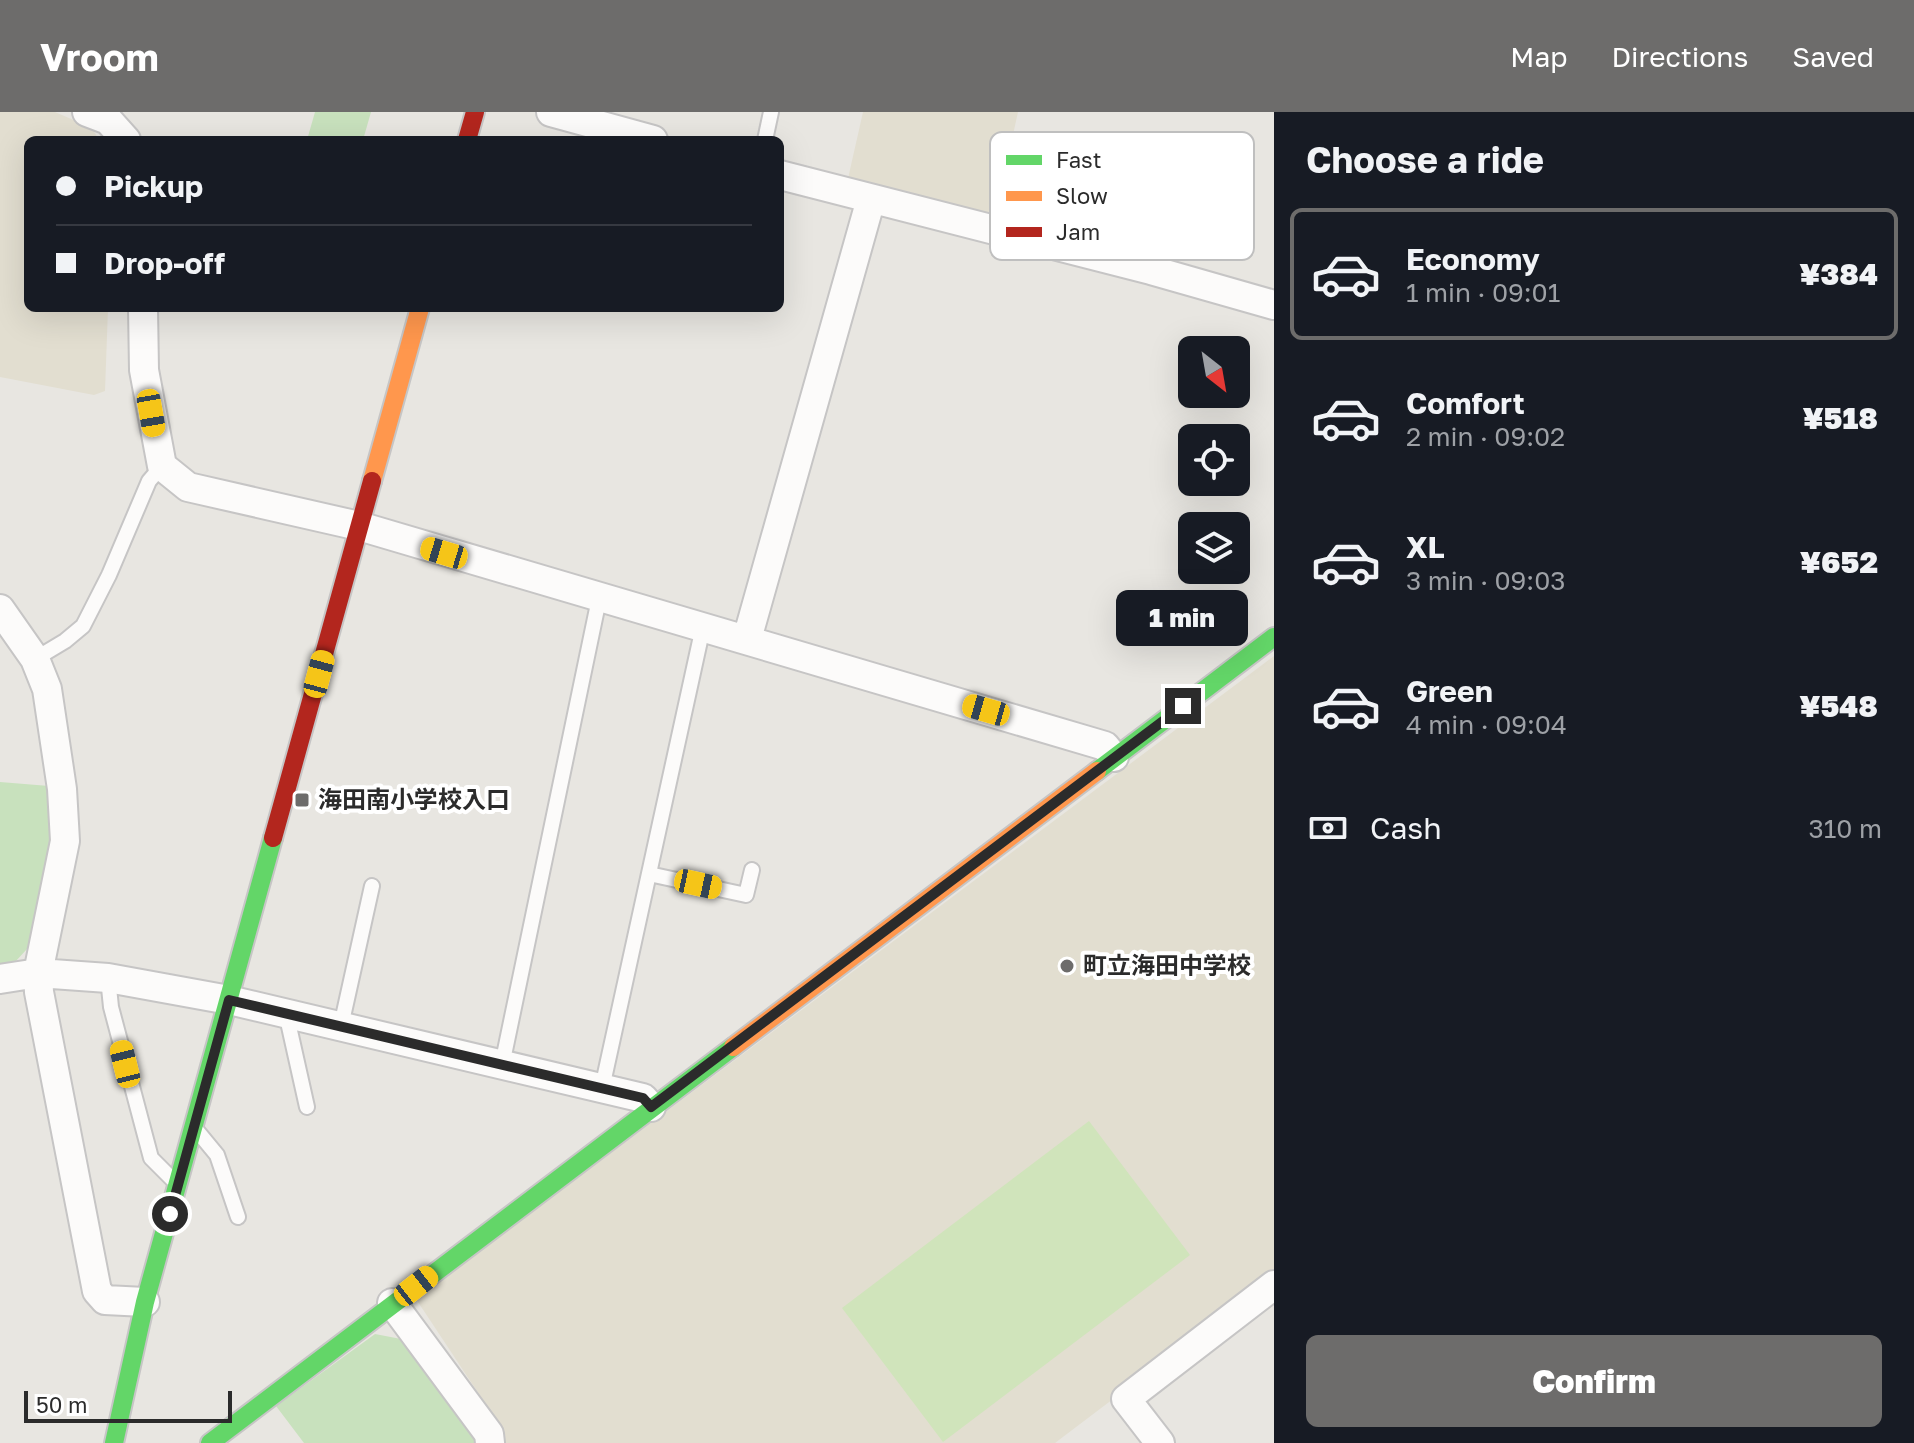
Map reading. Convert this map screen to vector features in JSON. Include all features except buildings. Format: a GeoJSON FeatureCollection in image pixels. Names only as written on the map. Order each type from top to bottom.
{"type":"FeatureCollection","features":[{"type":"Feature","properties":{"kind":"street"},"geometry":{"type":"LineString","coordinates":[[87,112],[108,120],[122,136]]}},
{"type":"Feature","properties":{"kind":"street"},"geometry":{"type":"LineString","coordinates":[[468,136],[475,112]]}},
{"type":"Feature","properties":{"kind":"street"},"geometry":{"type":"LineString","coordinates":[[551,112],[638,136]]}},
{"type":"Feature","properties":{"kind":"street"},"geometry":{"type":"LineString","coordinates":[[784,176],[990,229]]}},
{"type":"Feature","properties":{"kind":"street"},"geometry":{"type":"LineString","coordinates":[[747,639],[871,199]]}},
{"type":"Feature","properties":{"kind":"street"},"geometry":{"type":"LineString","coordinates":[[1112,260],[1274,305]]}},
{"type":"Feature","properties":{"kind":"street"},"geometry":{"type":"LineString","coordinates":[[143,312],[144,370],[162,466],[188,487],[359,526],[599,599],[747,639],[1105,746],[1114,757]]}},
{"type":"Feature","properties":{"kind":"street"},"geometry":{"type":"LineString","coordinates":[[114,1443],[145,1302],[419,312]]}},
{"type":"Feature","properties":{"kind":"street"},"geometry":{"type":"LineString","coordinates":[[0,609],[35,659],[47,689],[62,789],[65,841],[38,973],[39,992],[97,1291],[105,1300],[145,1302]]}},
{"type":"Feature","properties":{"kind":"street"},"geometry":{"type":"LineString","coordinates":[[210,1443],[1274,637]]}},
{"type":"Feature","properties":{"kind":"street"},"geometry":{"type":"LineString","coordinates":[[0,979],[38,973],[108,978],[229,1000],[643,1098],[651,1107]]}},
{"type":"Feature","properties":{"kind":"street"},"geometry":{"type":"LineString","coordinates":[[1160,1443],[1126,1399],[1274,1285]]}},
{"type":"Feature","properties":{"kind":"street"},"geometry":{"type":"LineString","coordinates":[[392,1303],[489,1434],[490,1443]]}},
{"type":"Feature","properties":{"kind":"lane"},"geometry":{"type":"LineString","coordinates":[[117,112],[124,117],[132,136]]}},
{"type":"Feature","properties":{"kind":"lane"},"geometry":{"type":"LineString","coordinates":[[766,136],[771,112]]}},
{"type":"Feature","properties":{"kind":"lane"},"geometry":{"type":"LineString","coordinates":[[35,659],[83,626],[109,575],[149,481],[162,466]]}},
{"type":"Feature","properties":{"kind":"lane"},"geometry":{"type":"LineString","coordinates":[[502,1065],[599,599]]}},
{"type":"Feature","properties":{"kind":"lane"},"geometry":{"type":"LineString","coordinates":[[602,1088],[703,627]]}},
{"type":"Feature","properties":{"kind":"lane"},"geometry":{"type":"LineString","coordinates":[[649,874],[746,895],[752,870]]}},
{"type":"Feature","properties":{"kind":"lane"},"geometry":{"type":"LineString","coordinates":[[341,1026],[372,886]]}},
{"type":"Feature","properties":{"kind":"lane"},"geometry":{"type":"LineString","coordinates":[[108,978],[111,1007],[151,1158],[178,1185]]}},
{"type":"Feature","properties":{"kind":"lane"},"geometry":{"type":"LineString","coordinates":[[286,1013],[307,1107]]}},
{"type":"Feature","properties":{"kind":"lane"},"geometry":{"type":"LineString","coordinates":[[194,1126],[217,1155],[238,1217]]}},
{"type":"Feature","properties":{"kind":"shaded area"},"geometry":{"type":"Polygon","coordinates":[[[0,112],[55,112],[92,128],[97,136],[24,136],[24,312],[108,312],[105,391],[94,395],[0,377],[0,112]]]}},
{"type":"Feature","properties":{"kind":"shaded area"},"geometry":{"type":"Polygon","coordinates":[[[863,112],[1018,112],[1014,132],[990,132],[990,220],[847,183],[863,112]]]}},
{"type":"Feature","properties":{"kind":"shaded area","name":"町立海田中学校"},"geometry":{"type":"Polygon","coordinates":[[[1274,656],[1274,1277],[1055,1443],[505,1443],[500,1426],[416,1299],[1274,656]]]}},
{"type":"Feature","properties":{"kind":"green space"},"geometry":{"type":"Polygon","coordinates":[[[315,112],[371,112],[364,136],[308,136],[315,112]]]}},
{"type":"Feature","properties":{"kind":"green space"},"geometry":{"type":"Polygon","coordinates":[[[0,782],[49,786],[58,833],[39,936],[15,962],[0,965],[0,782]]]}},
{"type":"Feature","properties":{"kind":"green space"},"geometry":{"type":"Polygon","coordinates":[[[1089,1121],[1190,1255],[943,1442],[842,1308],[1089,1121]]]}},
{"type":"Feature","properties":{"kind":"green space"},"geometry":{"type":"Polygon","coordinates":[[[375,1334],[401,1339],[478,1443],[304,1443],[276,1406],[375,1334]]]}},
{"type":"Feature","properties":{"kind":"traffic: fast"},"geometry":{"type":"LineString","coordinates":[[1097,771],[1274,637]]}},
{"type":"Feature","properties":{"kind":"traffic: fast"},"geometry":{"type":"LineString","coordinates":[[114,1443],[145,1302],[273,838]]}},
{"type":"Feature","properties":{"kind":"traffic: fast"},"geometry":{"type":"LineString","coordinates":[[210,1443],[733,1047]]}},
{"type":"Feature","properties":{"kind":"traffic: slow"},"geometry":{"type":"LineString","coordinates":[[372,481],[419,312]]}},
{"type":"Feature","properties":{"kind":"traffic: slow"},"geometry":{"type":"LineString","coordinates":[[733,1047],[1097,771]]}},
{"type":"Feature","properties":{"kind":"traffic: jam"},"geometry":{"type":"LineString","coordinates":[[468,136],[475,112]]}},
{"type":"Feature","properties":{"kind":"traffic: jam"},"geometry":{"type":"LineString","coordinates":[[273,838],[372,481]]}},
{"type":"Feature","properties":{"kind":"place","name":"海田南小学校入口"},"geometry":{"type":"Point","coordinates":[302,800]}},
{"type":"Feature","properties":{"kind":"place","name":"町立海田中学校"},"geometry":{"type":"Point","coordinates":[1067,966]}},
{"type":"Feature","properties":{"kind":"route"},"geometry":{"type":"LineString","coordinates":[[170,1214],[229,1000],[643,1098],[651,1107],[1183,706]]}}]}
